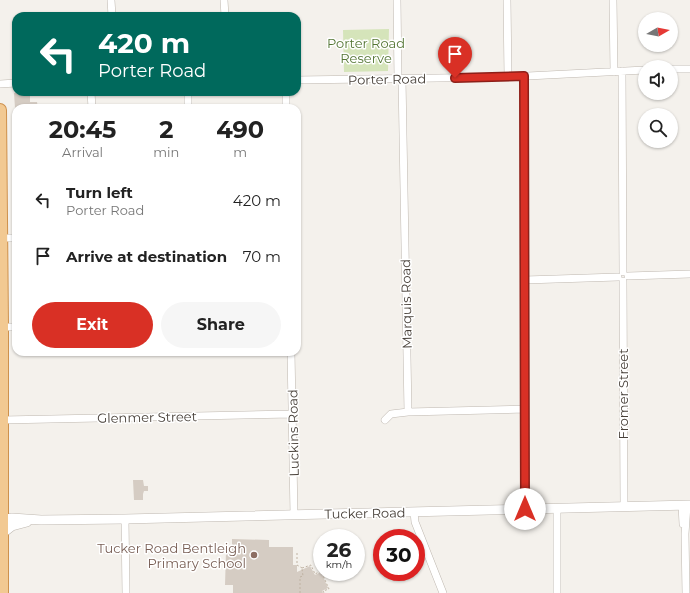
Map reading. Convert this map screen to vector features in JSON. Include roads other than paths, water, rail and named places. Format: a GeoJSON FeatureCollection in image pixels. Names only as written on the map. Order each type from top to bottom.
{"type":"FeatureCollection","features":[{"type":"Feature","properties":{"kind":"highway"},"geometry":{"type":"LineString","coordinates":[[0,110],[2,238],[1,381],[3,420],[1,520],[2,593]]}},
{"type":"Feature","properties":{"kind":"street"},"geometry":{"type":"LineString","coordinates":[[111,0],[112,12]]}},
{"type":"Feature","properties":{"kind":"street"},"geometry":{"type":"LineString","coordinates":[[224,0],[224,12]]}},
{"type":"Feature","properties":{"kind":"street","name":"Marquis Road"},"geometry":{"type":"LineString","coordinates":[[397,0],[408,412]]}},
{"type":"Feature","properties":{"kind":"street"},"geometry":{"type":"LineString","coordinates":[[507,0],[508,77]]}},
{"type":"Feature","properties":{"kind":"street"},"geometry":{"type":"LineString","coordinates":[[613,0],[614,72]]}},
{"type":"Feature","properties":{"kind":"street"},"geometry":{"type":"LineString","coordinates":[[678,70],[690,69]]}},
{"type":"Feature","properties":{"kind":"street","name":"Porter Road"},"geometry":{"type":"LineString","coordinates":[[301,80],[508,77],[638,70]]}},
{"type":"Feature","properties":{"kind":"street","name":"Fromer Street"},"geometry":{"type":"LineString","coordinates":[[622,71],[624,506]]}},
{"type":"Feature","properties":{"kind":"street"},"geometry":{"type":"LineString","coordinates":[[524,76],[525,509]]}},
{"type":"Feature","properties":{"kind":"street"},"geometry":{"type":"LineString","coordinates":[[0,84],[12,84]]}},
{"type":"Feature","properties":{"kind":"street"},"geometry":{"type":"LineString","coordinates":[[2,238],[12,238]]}},
{"type":"Feature","properties":{"kind":"street"},"geometry":{"type":"LineString","coordinates":[[525,280],[690,274]]}},
{"type":"Feature","properties":{"kind":"street"},"geometry":{"type":"LineString","coordinates":[[2,327],[12,327]]}},
{"type":"Feature","properties":{"kind":"street","name":"Luckins Road"},"geometry":{"type":"LineString","coordinates":[[291,356],[294,515]]}},
{"type":"Feature","properties":{"kind":"street"},"geometry":{"type":"LineString","coordinates":[[385,420],[391,414],[408,412],[525,409]]}},
{"type":"Feature","properties":{"kind":"street","name":"Glenmer Street"},"geometry":{"type":"LineString","coordinates":[[3,420],[292,414]]}},
{"type":"Feature","properties":{"kind":"street"},"geometry":{"type":"LineString","coordinates":[[686,505],[683,525],[685,534],[686,593]]}},
{"type":"Feature","properties":{"kind":"street","name":"Tucker Road"},"geometry":{"type":"LineString","coordinates":[[1,520],[125,519],[686,505]]}},
{"type":"Feature","properties":{"kind":"street"},"geometry":{"type":"LineString","coordinates":[[557,508],[558,593]]}},
{"type":"Feature","properties":{"kind":"street"},"geometry":{"type":"LineString","coordinates":[[414,512],[416,522],[443,593]]}},
{"type":"Feature","properties":{"kind":"street"},"geometry":{"type":"LineString","coordinates":[[125,519],[126,593]]}},
{"type":"Feature","properties":{"kind":"street","name":"Tucker Road"},"geometry":{"type":"LineString","coordinates":[[2,537],[15,525],[41,520]]}},
{"type":"Feature","properties":{"kind":"place","name":"Tucker Road Bentleigh Primary School"},"geometry":{"type":"Point","coordinates":[254,555]}},
{"type":"Feature","properties":{"kind":"park label","name":"Porter Road Reserve"},"geometry":{"type":"Point","coordinates":[366,50]}}]}
